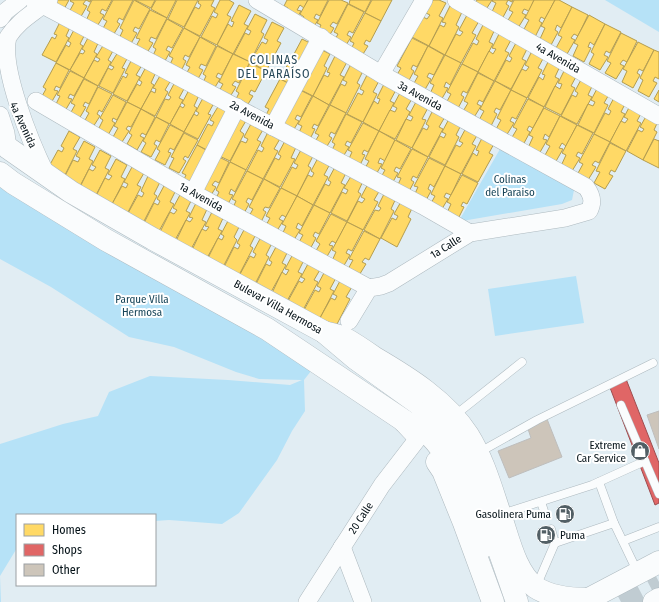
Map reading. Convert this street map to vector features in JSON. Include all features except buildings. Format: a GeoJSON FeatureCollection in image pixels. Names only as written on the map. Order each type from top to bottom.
{"type":"FeatureCollection","features":[{"type":"Feature","properties":{"kind":"main road","name":"Bulevar Villa Hermosa"},"geometry":{"type":"LineString","coordinates":[[4,145],[71,192],[153,239],[329,335],[356,359],[416,402],[436,420],[461,453],[474,479],[517,602]]}},
{"type":"Feature","properties":{"kind":"main road"},"geometry":{"type":"LineString","coordinates":[[0,173],[13,183],[106,240],[267,329],[404,421],[423,430],[444,453],[453,469],[485,546]]}},
{"type":"Feature","properties":{"kind":"main road"},"geometry":{"type":"LineString","coordinates":[[329,335],[344,338],[411,380],[429,394],[453,417],[468,435],[482,464],[501,514],[515,558],[527,579],[536,588],[558,596],[585,601],[659,562]]}},
{"type":"Feature","properties":{"kind":"main road"},"geometry":{"type":"LineString","coordinates":[[404,421],[419,437],[443,471],[493,602]]}},
{"type":"Feature","properties":{"kind":"main road"},"geometry":{"type":"LineString","coordinates":[[654,602],[659,599]]}},
{"type":"Feature","properties":{"kind":"street"},"geometry":{"type":"LineString","coordinates":[[0,19],[6,11],[20,0]]}},
{"type":"Feature","properties":{"kind":"street","name":"3a Avenida"},"geometry":{"type":"LineString","coordinates":[[257,0],[381,74],[586,187]]}},
{"type":"Feature","properties":{"kind":"street"},"geometry":{"type":"LineString","coordinates":[[381,74],[424,0]]}},
{"type":"Feature","properties":{"kind":"street","name":"4a Avenida"},"geometry":{"type":"LineString","coordinates":[[456,0],[659,116]]}},
{"type":"Feature","properties":{"kind":"street","name":"4a Avenida"},"geometry":{"type":"LineString","coordinates":[[42,2],[19,22],[7,38],[1,57],[2,70],[8,94],[46,174]]}},
{"type":"Feature","properties":{"kind":"street","name":"2a Avenida"},"geometry":{"type":"LineString","coordinates":[[42,2],[423,206],[470,233]]}},
{"type":"Feature","properties":{"kind":"street"},"geometry":{"type":"LineString","coordinates":[[273,126],[321,37]]}},
{"type":"Feature","properties":{"kind":"street","name":"1a Avenida"},"geometry":{"type":"LineString","coordinates":[[36,100],[192,193],[369,288]]}},
{"type":"Feature","properties":{"kind":"street"},"geometry":{"type":"LineString","coordinates":[[192,193],[237,107]]}},
{"type":"Feature","properties":{"kind":"street","name":"4a Avenida"},"geometry":{"type":"LineString","coordinates":[[0,115],[6,133],[4,145]]}},
{"type":"Feature","properties":{"kind":"street","name":"1a Calle"},"geometry":{"type":"LineString","coordinates":[[369,288],[388,283],[470,233],[558,220],[589,212],[592,206],[592,199],[590,192],[586,187]]}},
{"type":"Feature","properties":{"kind":"street"},"geometry":{"type":"LineString","coordinates":[[349,321],[369,288]]}},
{"type":"Feature","properties":{"kind":"street","name":"20 Calle"},"geometry":{"type":"LineString","coordinates":[[308,602],[382,485],[419,437]]}},
{"type":"Feature","properties":{"kind":"street"},"geometry":{"type":"LineString","coordinates":[[342,547],[362,602]]}},
{"type":"Feature","properties":{"kind":"lane"},"geometry":{"type":"LineString","coordinates":[[453,417],[522,362]]}},
{"type":"Feature","properties":{"kind":"lane"},"geometry":{"type":"LineString","coordinates":[[477,453],[537,420],[653,363]]}},
{"type":"Feature","properties":{"kind":"lane"},"geometry":{"type":"LineString","coordinates":[[621,405],[659,494]]}},
{"type":"Feature","properties":{"kind":"lane"},"geometry":{"type":"LineString","coordinates":[[501,514],[599,482],[645,461]]}},
{"type":"Feature","properties":{"kind":"lane"},"geometry":{"type":"LineString","coordinates":[[599,482],[614,523],[638,574]]}},
{"type":"Feature","properties":{"kind":"lane"},"geometry":{"type":"LineString","coordinates":[[541,502],[544,511]]}},
{"type":"Feature","properties":{"kind":"lane"},"geometry":{"type":"LineString","coordinates":[[555,543],[614,523]]}},
{"type":"Feature","properties":{"kind":"lane"},"geometry":{"type":"LineString","coordinates":[[623,541],[659,527]]}},
{"type":"Feature","properties":{"kind":"lane"},"geometry":{"type":"LineString","coordinates":[[536,588],[555,543],[551,529]]}},
{"type":"Feature","properties":{"kind":"green space"},"geometry":{"type":"Polygon","coordinates":[[[605,0],[659,0],[659,32],[605,0]]]}},
{"type":"Feature","properties":{"kind":"green space","name":"Colinas del Paraiso"},"geometry":{"type":"Polygon","coordinates":[[[500,149],[571,187],[574,190],[572,200],[562,204],[464,221],[460,219],[500,149]]]}},
{"type":"Feature","properties":{"kind":"green space","name":"Parque Villa Hermosa"},"geometry":{"type":"Polygon","coordinates":[[[0,185],[268,336],[311,371],[304,380],[305,411],[292,431],[277,460],[239,513],[222,524],[169,520],[156,521],[156,514],[16,514],[16,550],[0,576],[0,444],[63,424],[98,416],[109,392],[150,376],[290,385],[302,380],[259,379],[236,372],[174,347],[129,337],[51,287],[0,259],[0,185]]]}},
{"type":"Feature","properties":{"kind":"green space"},"geometry":{"type":"Polygon","coordinates":[[[576,276],[584,323],[495,336],[488,289],[576,276]]]}},
{"type":"Feature","properties":{"kind":"green space"},"geometry":{"type":"Polygon","coordinates":[[[0,576],[1,602],[0,602],[0,576]]]}},
{"type":"Feature","properties":{"kind":"tunnel"},"geometry":{"type":"LineString","coordinates":[[621,602],[659,582]]}},
{"type":"Feature","properties":{"kind":"place","name":"Extreme Car Service"},"geometry":{"type":"Point","coordinates":[640,451]}},
{"type":"Feature","properties":{"kind":"place","name":"Gasolinera Puma"},"geometry":{"type":"Point","coordinates":[565,514]}},
{"type":"Feature","properties":{"kind":"place","name":"Puma"},"geometry":{"type":"Point","coordinates":[546,535]}},
{"type":"Feature","properties":{"kind":"district","name":"COLINAS DEL PARAÍSO"},"geometry":{"type":"Point","coordinates":[274,67]}}]}
